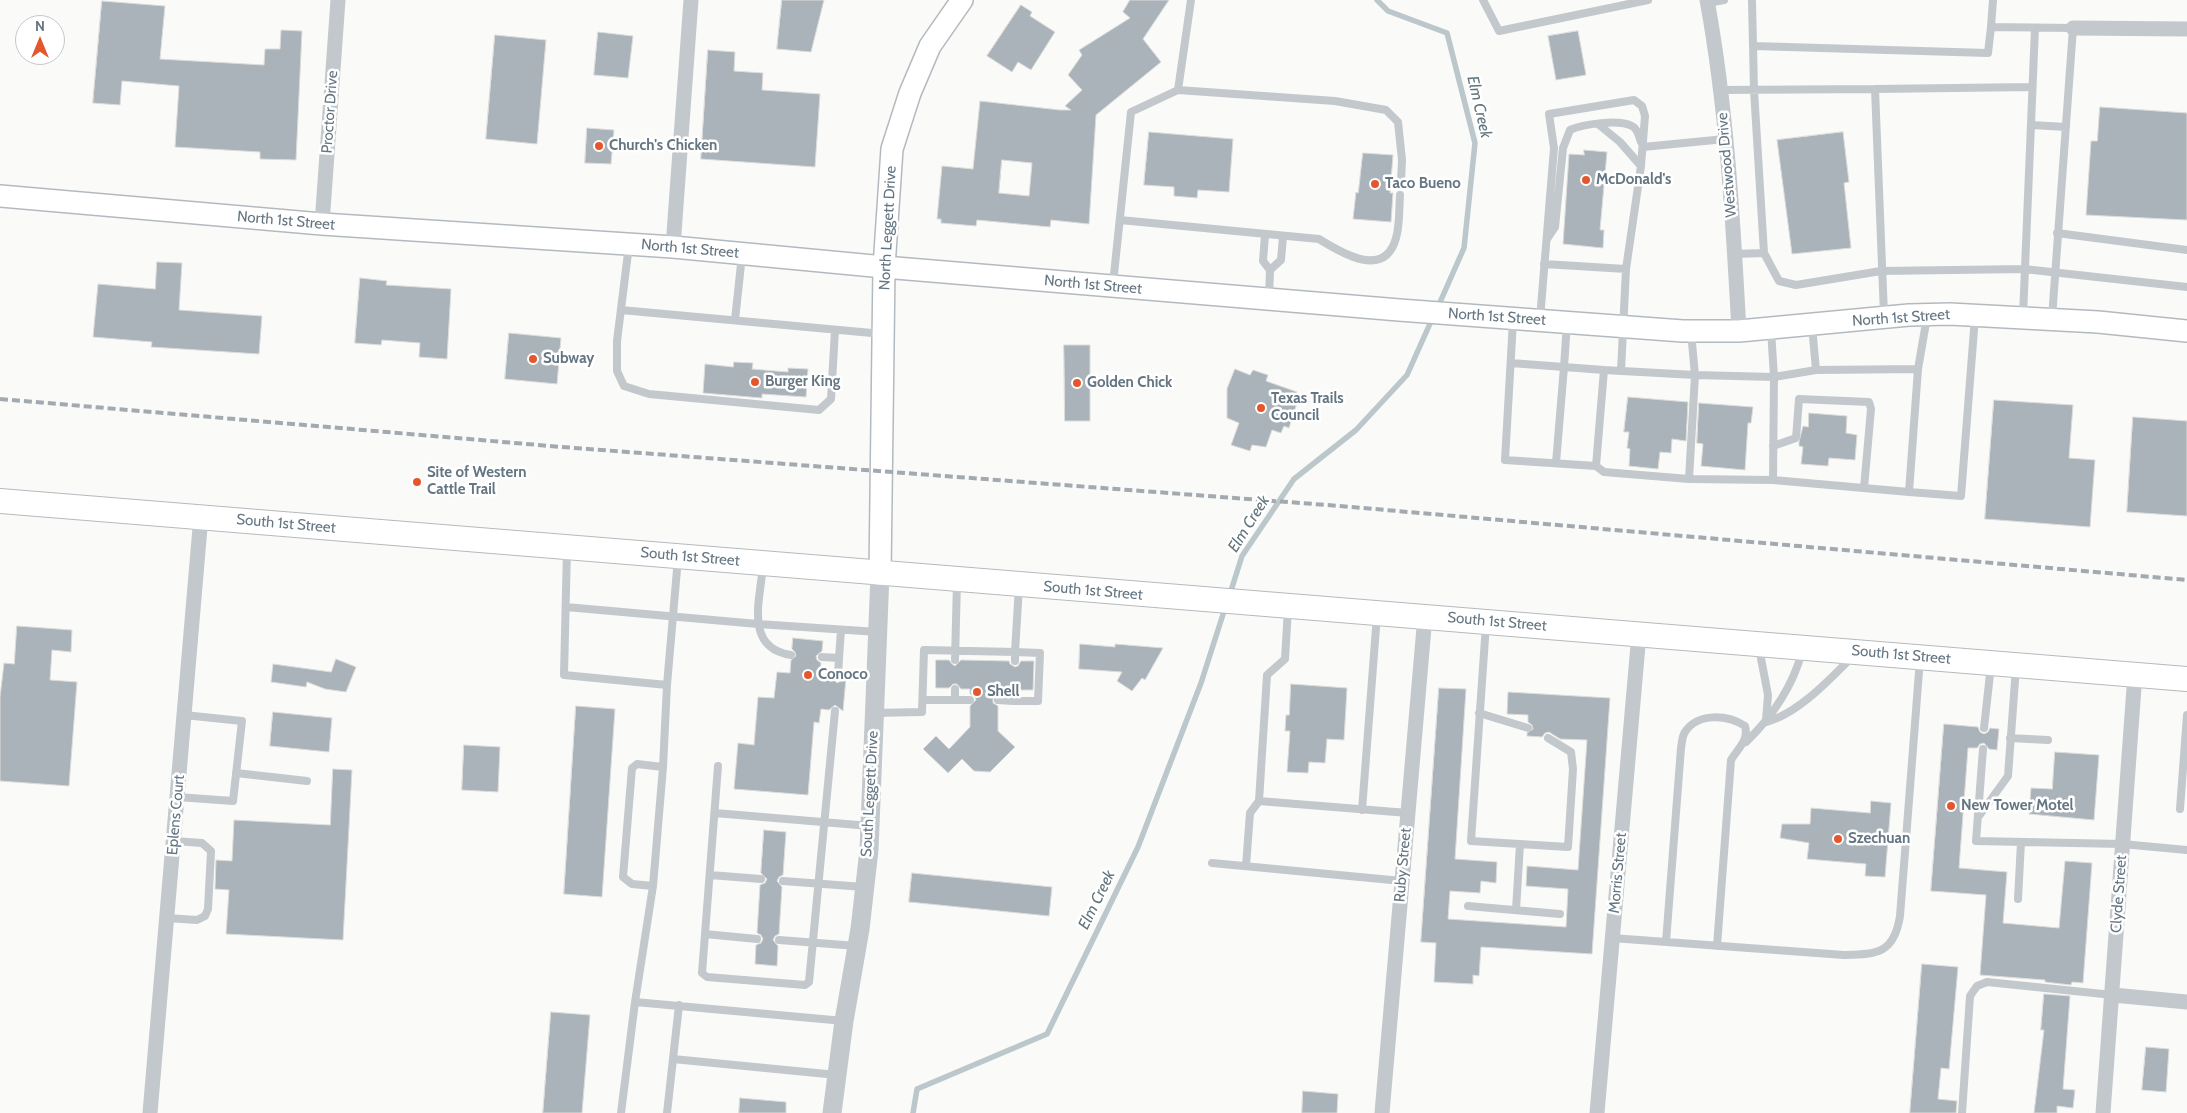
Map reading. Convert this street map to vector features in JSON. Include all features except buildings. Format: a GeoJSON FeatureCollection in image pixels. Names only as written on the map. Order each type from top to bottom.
{"type":"FeatureCollection","features":[{"type":"Feature","properties":{"kind":"main road","name":"North Leggett Drive"},"geometry":{"type":"LineString","coordinates":[[883,472],[884,267],[892,149],[910,93],[930,46],[962,0]]}},
{"type":"Feature","properties":{"kind":"main road","name":"North 1st Street"},"geometry":{"type":"LineString","coordinates":[[0,196],[322,224],[673,247],[884,267],[1622,327],[1691,331],[1739,331],[1927,314],[2052,319],[2187,331]]}},
{"type":"Feature","properties":{"kind":"main road","name":"South Leggett Drive"},"geometry":{"type":"LineString","coordinates":[[880,574],[883,472]]}},
{"type":"Feature","properties":{"kind":"main road","name":"South 1st Street"},"geometry":{"type":"LineString","coordinates":[[0,501],[201,516],[1282,607],[1425,616],[2187,679]]}},
{"type":"Feature","properties":{"kind":"street","name":"Proctor Drive"},"geometry":{"type":"LineString","coordinates":[[322,224],[338,0]]}},
{"type":"Feature","properties":{"kind":"street"},"geometry":{"type":"LineString","coordinates":[[673,247],[691,0]]}},
{"type":"Feature","properties":{"kind":"street","name":"Westwood Drive"},"geometry":{"type":"LineString","coordinates":[[1708,2],[1715,41],[1725,139],[1739,331]]}},
{"type":"Feature","properties":{"kind":"street"},"geometry":{"type":"LineString","coordinates":[[2073,28],[2187,29]]}},
{"type":"Feature","properties":{"kind":"street","name":"Eplens Court"},"geometry":{"type":"LineString","coordinates":[[150,1113],[201,516]]}},
{"type":"Feature","properties":{"kind":"street","name":"South Leggett Drive"},"geometry":{"type":"LineString","coordinates":[[832,1113],[844,1021],[857,946],[870,826],[880,574]]}},
{"type":"Feature","properties":{"kind":"street","name":"Ruby Street"},"geometry":{"type":"LineString","coordinates":[[1382,1113],[1425,616]]}},
{"type":"Feature","properties":{"kind":"street","name":"Morris Street"},"geometry":{"type":"LineString","coordinates":[[1597,1113],[1639,634]]}},
{"type":"Feature","properties":{"kind":"street","name":"Clyde Street"},"geometry":{"type":"LineString","coordinates":[[2103,1113],[2135,674]]}},
{"type":"Feature","properties":{"kind":"street"},"geometry":{"type":"LineString","coordinates":[[2113,996],[2187,1002]]}},
{"type":"Feature","properties":{"kind":"lane"},"geometry":{"type":"LineString","coordinates":[[1178,90],[1191,0]]}},
{"type":"Feature","properties":{"kind":"lane"},"geometry":{"type":"LineString","coordinates":[[1483,0],[1499,31],[1648,0]]}},
{"type":"Feature","properties":{"kind":"lane"},"geometry":{"type":"LineString","coordinates":[[1708,2],[1724,0]]}},
{"type":"Feature","properties":{"kind":"lane"},"geometry":{"type":"LineString","coordinates":[[1752,0],[1754,90],[1764,253],[1779,281],[1796,285],[1881,271],[2024,269],[2054,274],[2187,287]]}},
{"type":"Feature","properties":{"kind":"lane"},"geometry":{"type":"LineString","coordinates":[[1754,46],[1988,53],[1993,0]]}},
{"type":"Feature","properties":{"kind":"lane"},"geometry":{"type":"LineString","coordinates":[[1991,27],[2073,28],[2052,319]]}},
{"type":"Feature","properties":{"kind":"lane"},"geometry":{"type":"LineString","coordinates":[[2023,318],[2035,28]]}},
{"type":"Feature","properties":{"kind":"lane"},"geometry":{"type":"LineString","coordinates":[[1720,90],[2032,87]]}},
{"type":"Feature","properties":{"kind":"lane"},"geometry":{"type":"LineString","coordinates":[[1875,89],[1884,317]]}},
{"type":"Feature","properties":{"kind":"lane"},"geometry":{"type":"LineString","coordinates":[[1113,286],[1131,112],[1178,90],[1335,101],[1386,110],[1398,122],[1402,160],[1400,182]]}},
{"type":"Feature","properties":{"kind":"lane"},"geometry":{"type":"LineString","coordinates":[[1540,321],[1554,148],[1548,114],[1634,100],[1642,106],[1645,116],[1641,166],[1626,269],[1621,371]]}},
{"type":"Feature","properties":{"kind":"lane"},"geometry":{"type":"LineString","coordinates":[[1546,240],[1555,227],[1563,148],[1570,130],[1582,124],[1619,123],[1631,125],[1636,130],[1642,147]]}},
{"type":"Feature","properties":{"kind":"lane"},"geometry":{"type":"LineString","coordinates":[[1598,124],[1620,142],[1641,166]]}},
{"type":"Feature","properties":{"kind":"lane"},"geometry":{"type":"LineString","coordinates":[[2031,126],[2066,127]]}},
{"type":"Feature","properties":{"kind":"lane"},"geometry":{"type":"LineString","coordinates":[[1642,147],[1725,139]]}},
{"type":"Feature","properties":{"kind":"lane"},"geometry":{"type":"LineString","coordinates":[[1120,220],[1319,239],[1346,255],[1367,260],[1384,259],[1390,254],[1397,237],[1400,195]]}},
{"type":"Feature","properties":{"kind":"lane"},"geometry":{"type":"LineString","coordinates":[[2058,233],[2187,250]]}},
{"type":"Feature","properties":{"kind":"lane"},"geometry":{"type":"LineString","coordinates":[[1265,235],[1263,261],[1270,270],[1269,299]]}},
{"type":"Feature","properties":{"kind":"lane"},"geometry":{"type":"LineString","coordinates":[[1270,270],[1281,260],[1283,237]]}},
{"type":"Feature","properties":{"kind":"lane"},"geometry":{"type":"LineString","coordinates":[[629,244],[616,341],[616,371],[624,386],[649,394],[818,410],[831,399],[835,330]]}},
{"type":"Feature","properties":{"kind":"lane"},"geometry":{"type":"LineString","coordinates":[[1734,254],[1764,253]]}},
{"type":"Feature","properties":{"kind":"lane"},"geometry":{"type":"LineString","coordinates":[[735,320],[742,254]]}},
{"type":"Feature","properties":{"kind":"lane"},"geometry":{"type":"LineString","coordinates":[[1544,264],[1626,269]]}},
{"type":"Feature","properties":{"kind":"lane"},"geometry":{"type":"LineString","coordinates":[[621,310],[884,334]]}},
{"type":"Feature","properties":{"kind":"lane"},"geometry":{"type":"LineString","coordinates":[[1909,492],[1918,369],[1927,314]]}},
{"type":"Feature","properties":{"kind":"lane"},"geometry":{"type":"LineString","coordinates":[[1513,319],[1505,460],[1596,466],[1604,472],[1689,479],[1773,480],[1960,496],[1975,315]]}},
{"type":"Feature","properties":{"kind":"lane"},"geometry":{"type":"LineString","coordinates":[[1556,463],[1567,322]]}},
{"type":"Feature","properties":{"kind":"lane"},"geometry":{"type":"LineString","coordinates":[[1812,325],[1816,370]]}},
{"type":"Feature","properties":{"kind":"lane"},"geometry":{"type":"LineString","coordinates":[[1771,329],[1774,377],[1773,480]]}},
{"type":"Feature","properties":{"kind":"lane"},"geometry":{"type":"LineString","coordinates":[[1689,479],[1695,375],[1691,331]]}},
{"type":"Feature","properties":{"kind":"lane"},"geometry":{"type":"LineString","coordinates":[[1511,363],[1695,375],[1774,377],[1816,370],[1918,369]]}},
{"type":"Feature","properties":{"kind":"lane"},"geometry":{"type":"LineString","coordinates":[[1596,466],[1604,370]]}},
{"type":"Feature","properties":{"kind":"lane"},"geometry":{"type":"LineString","coordinates":[[1773,446],[1796,438],[1799,399],[1869,402],[1871,409],[1864,488]]}},
{"type":"Feature","properties":{"kind":"lane"},"geometry":{"type":"LineString","coordinates":[[568,547],[564,675],[666,685]]}},
{"type":"Feature","properties":{"kind":"lane"},"geometry":{"type":"LineString","coordinates":[[621,1113],[635,1002],[653,886],[663,767],[666,685],[678,556]]}},
{"type":"Feature","properties":{"kind":"lane"},"geometry":{"type":"LineString","coordinates":[[763,564],[758,624],[764,643],[778,653],[791,655]]}},
{"type":"Feature","properties":{"kind":"lane"},"geometry":{"type":"LineString","coordinates":[[955,660],[957,580]]}},
{"type":"Feature","properties":{"kind":"lane"},"geometry":{"type":"LineString","coordinates":[[1015,656],[1019,585]]}},
{"type":"Feature","properties":{"kind":"lane"},"geometry":{"type":"LineString","coordinates":[[566,607],[758,624],[878,632]]}},
{"type":"Feature","properties":{"kind":"lane"},"geometry":{"type":"LineString","coordinates":[[1246,866],[1250,813],[1259,801],[1267,675],[1285,659],[1282,607]]}},
{"type":"Feature","properties":{"kind":"lane"},"geometry":{"type":"LineString","coordinates":[[1362,810],[1377,613]]}},
{"type":"Feature","properties":{"kind":"lane"},"geometry":{"type":"LineString","coordinates":[[1486,622],[1471,841],[1568,847],[1573,769],[1571,752],[1548,738]]}},
{"type":"Feature","properties":{"kind":"lane"},"geometry":{"type":"LineString","coordinates":[[838,677],[840,630]]}},
{"type":"Feature","properties":{"kind":"lane"},"geometry":{"type":"LineString","coordinates":[[1758,644],[1768,695],[1766,722]]}},
{"type":"Feature","properties":{"kind":"lane"},"geometry":{"type":"LineString","coordinates":[[1717,946],[1731,760],[1737,749],[1766,722],[1783,698],[1796,674],[1803,647]]}},
{"type":"Feature","properties":{"kind":"lane"},"geometry":{"type":"LineString","coordinates":[[874,713],[922,712],[924,650],[984,651],[1015,656],[1040,653],[1038,701],[998,700]]}},
{"type":"Feature","properties":{"kind":"lane"},"geometry":{"type":"LineString","coordinates":[[983,660],[984,651]]}},
{"type":"Feature","properties":{"kind":"lane"},"geometry":{"type":"LineString","coordinates":[[1766,722],[1779,719],[1791,710],[1824,684],[1857,652]]}},
{"type":"Feature","properties":{"kind":"lane"},"geometry":{"type":"LineString","coordinates":[[822,657],[839,658]]}},
{"type":"Feature","properties":{"kind":"lane"},"geometry":{"type":"LineString","coordinates":[[1612,938],[1844,955],[1870,954],[1884,950],[1891,944],[1900,916],[1920,657]]}},
{"type":"Feature","properties":{"kind":"lane"},"geometry":{"type":"LineString","coordinates":[[1984,728],[1991,663]]}},
{"type":"Feature","properties":{"kind":"lane"},"geometry":{"type":"LineString","coordinates":[[1979,816],[2008,776],[2016,665]]}},
{"type":"Feature","properties":{"kind":"lane"},"geometry":{"type":"LineString","coordinates":[[955,688],[955,700]]}},
{"type":"Feature","properties":{"kind":"lane"},"geometry":{"type":"LineString","coordinates":[[1013,701],[1014,690]]}},
{"type":"Feature","properties":{"kind":"lane"},"geometry":{"type":"LineString","coordinates":[[923,700],[970,700]]}},
{"type":"Feature","properties":{"kind":"lane"},"geometry":{"type":"LineString","coordinates":[[718,766],[702,973],[706,977],[805,986],[809,982],[835,711]]}},
{"type":"Feature","properties":{"kind":"lane"},"geometry":{"type":"LineString","coordinates":[[1479,713],[1528,728]]}},
{"type":"Feature","properties":{"kind":"lane"},"geometry":{"type":"LineString","coordinates":[[177,797],[233,801],[242,721],[184,715]]}},
{"type":"Feature","properties":{"kind":"lane"},"geometry":{"type":"LineString","coordinates":[[2180,809],[2187,715]]}},
{"type":"Feature","properties":{"kind":"lane"},"geometry":{"type":"LineString","coordinates":[[1666,942],[1681,748],[1684,733],[1702,719],[1724,717],[1745,726],[1747,732],[1744,744]]}},
{"type":"Feature","properties":{"kind":"lane"},"geometry":{"type":"LineString","coordinates":[[2010,738],[2048,740]]}},
{"type":"Feature","properties":{"kind":"lane"},"geometry":{"type":"LineString","coordinates":[[1983,749],[1976,841],[2122,844],[2187,850]]}},
{"type":"Feature","properties":{"kind":"lane"},"geometry":{"type":"LineString","coordinates":[[653,886],[632,884],[623,877],[631,778],[632,768],[637,764],[663,767]]}},
{"type":"Feature","properties":{"kind":"lane"},"geometry":{"type":"LineString","coordinates":[[236,773],[308,781]]}},
{"type":"Feature","properties":{"kind":"lane"},"geometry":{"type":"LineString","coordinates":[[1259,801],[1408,813]]}},
{"type":"Feature","properties":{"kind":"lane"},"geometry":{"type":"LineString","coordinates":[[715,813],[870,826]]}},
{"type":"Feature","properties":{"kind":"lane"},"geometry":{"type":"LineString","coordinates":[[167,918],[197,920],[205,916],[208,909],[211,851],[202,843],[174,841]]}},
{"type":"Feature","properties":{"kind":"lane"},"geometry":{"type":"LineString","coordinates":[[2018,899],[2021,842]]}},
{"type":"Feature","properties":{"kind":"lane"},"geometry":{"type":"LineString","coordinates":[[1516,910],[1520,844]]}},
{"type":"Feature","properties":{"kind":"lane"},"geometry":{"type":"LineString","coordinates":[[1212,863],[1402,881]]}},
{"type":"Feature","properties":{"kind":"lane"},"geometry":{"type":"LineString","coordinates":[[710,875],[761,879]]}},
{"type":"Feature","properties":{"kind":"lane"},"geometry":{"type":"LineString","coordinates":[[783,881],[864,887]]}},
{"type":"Feature","properties":{"kind":"lane"},"geometry":{"type":"LineString","coordinates":[[1468,906],[1560,914]]}},
{"type":"Feature","properties":{"kind":"lane"},"geometry":{"type":"LineString","coordinates":[[706,934],[757,939]]}},
{"type":"Feature","properties":{"kind":"lane"},"geometry":{"type":"LineString","coordinates":[[778,940],[857,946]]}},
{"type":"Feature","properties":{"kind":"lane"},"geometry":{"type":"LineString","coordinates":[[1962,1113],[1970,996],[1977,986],[1987,982],[2113,996]]}},
{"type":"Feature","properties":{"kind":"lane"},"geometry":{"type":"LineString","coordinates":[[635,1002],[844,1021]]}},
{"type":"Feature","properties":{"kind":"lane"},"geometry":{"type":"LineString","coordinates":[[667,1113],[679,1005]]}},
{"type":"Feature","properties":{"kind":"lane"},"geometry":{"type":"LineString","coordinates":[[673,1059],[837,1075]]}},
{"type":"Feature","properties":{"kind":"waterway","name":"Elm Creek"},"geometry":{"type":"LineString","coordinates":[[1377,0],[1388,11],[1447,33],[1475,143],[1464,248],[1437,309]]}},
{"type":"Feature","properties":{"kind":"waterway","name":"Elm Creek"},"geometry":{"type":"LineString","coordinates":[[1229,597],[1242,556],[1294,479],[1356,430],[1407,375],[1433,317]]}},
{"type":"Feature","properties":{"kind":"waterway","name":"Elm Creek"},"geometry":{"type":"LineString","coordinates":[[913,1113],[917,1089],[1047,1034],[1138,847],[1201,683],[1226,605]]}},
{"type":"Feature","properties":{"kind":"railway"},"geometry":{"type":"LineString","coordinates":[[0,399],[562,447],[1340,506],[2187,580]]}},
{"type":"Feature","properties":{"kind":"place","name":"Church's Chicken"},"geometry":{"type":"Point","coordinates":[599,146]}},
{"type":"Feature","properties":{"kind":"place","name":"McDonald's"},"geometry":{"type":"Point","coordinates":[1586,180]}},
{"type":"Feature","properties":{"kind":"place","name":"Taco Bueno"},"geometry":{"type":"Point","coordinates":[1375,184]}},
{"type":"Feature","properties":{"kind":"place","name":"Subway"},"geometry":{"type":"Point","coordinates":[533,359]}},
{"type":"Feature","properties":{"kind":"place","name":"Burger King"},"geometry":{"type":"Point","coordinates":[755,382]}},
{"type":"Feature","properties":{"kind":"place","name":"Golden Chick"},"geometry":{"type":"Point","coordinates":[1077,383]}},
{"type":"Feature","properties":{"kind":"place","name":"Texas Trails Council"},"geometry":{"type":"Point","coordinates":[1261,408]}},
{"type":"Feature","properties":{"kind":"place","name":"Site of Western Cattle Trail"},"geometry":{"type":"Point","coordinates":[417,482]}},
{"type":"Feature","properties":{"kind":"place","name":"Conoco"},"geometry":{"type":"Point","coordinates":[808,675]}},
{"type":"Feature","properties":{"kind":"place","name":"Shell"},"geometry":{"type":"Point","coordinates":[977,692]}},
{"type":"Feature","properties":{"kind":"place","name":"New Tower Motel"},"geometry":{"type":"Point","coordinates":[1951,806]}},
{"type":"Feature","properties":{"kind":"place","name":"Szechuan"},"geometry":{"type":"Point","coordinates":[1838,839]}}]}
